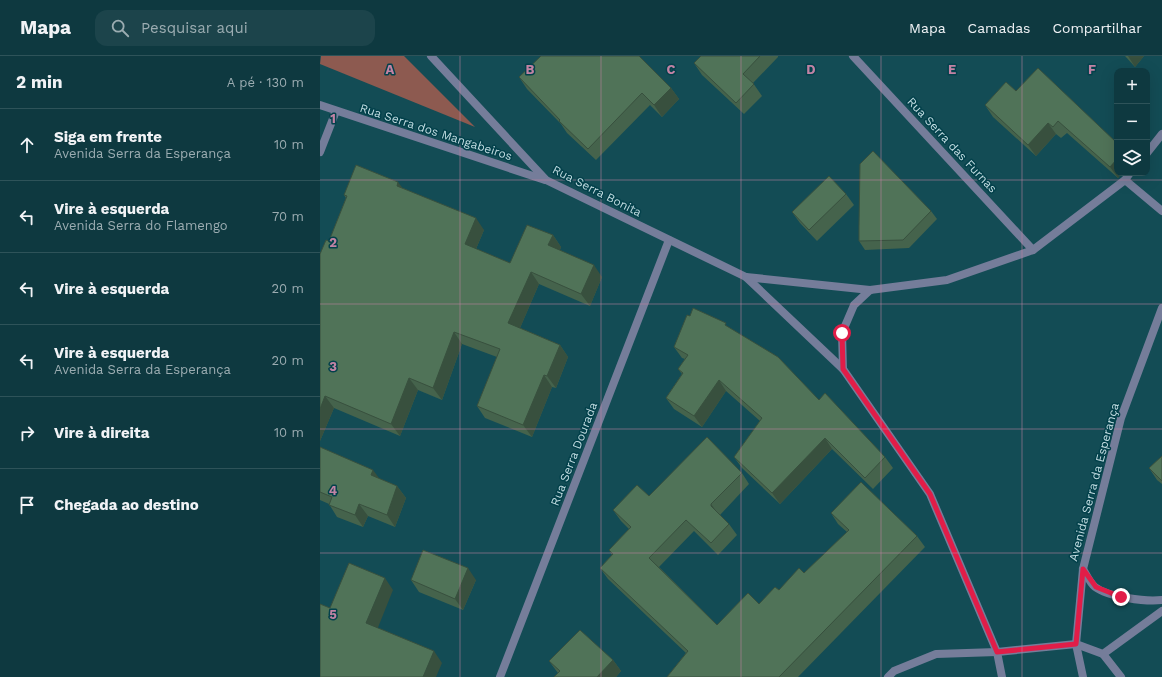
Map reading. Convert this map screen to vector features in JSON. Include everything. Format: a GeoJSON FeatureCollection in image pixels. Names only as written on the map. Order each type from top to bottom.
{"type":"FeatureCollection","features":[{"type":"Feature","properties":{"kind":"street","name":"Rua Serra Bonita"},"geometry":{"type":"LineString","coordinates":[[431,56],[486,113],[546,180],[746,277]]}},
{"type":"Feature","properties":{"kind":"street","name":"Rua Serra das Furnas"},"geometry":{"type":"LineString","coordinates":[[853,56],[1033,250]]}},
{"type":"Feature","properties":{"kind":"street","name":"Rua Serra dos Mangabeiros"},"geometry":{"type":"LineString","coordinates":[[320,105],[546,180]]}},
{"type":"Feature","properties":{"kind":"street"},"geometry":{"type":"LineString","coordinates":[[320,152],[336,111]]}},
{"type":"Feature","properties":{"kind":"street"},"geometry":{"type":"LineString","coordinates":[[1150,148],[1162,134]]}},
{"type":"Feature","properties":{"kind":"street"},"geometry":{"type":"LineString","coordinates":[[746,277],[870,290],[947,280],[1033,250],[1127,176]]}},
{"type":"Feature","properties":{"kind":"street"},"geometry":{"type":"LineString","coordinates":[[1124,180],[1162,211]]}},
{"type":"Feature","properties":{"kind":"street","name":"Rua Serra Dourada"},"geometry":{"type":"LineString","coordinates":[[500,677],[669,240]]}},
{"type":"Feature","properties":{"kind":"street"},"geometry":{"type":"LineString","coordinates":[[746,277],[843,369],[930,494],[997,652],[1002,677]]}},
{"type":"Feature","properties":{"kind":"street"},"geometry":{"type":"LineString","coordinates":[[843,369],[842,333],[854,305],[870,290]]}},
{"type":"Feature","properties":{"kind":"street","name":"Avenida Serra da Esperança"},"geometry":{"type":"LineString","coordinates":[[1082,677],[1076,644],[1083,569],[1121,418],[1162,308]]}},
{"type":"Feature","properties":{"kind":"street"},"geometry":{"type":"LineString","coordinates":[[1083,569],[1096,587],[1121,597],[1148,602],[1162,600]]}},
{"type":"Feature","properties":{"kind":"street"},"geometry":{"type":"LineString","coordinates":[[1103,654],[1162,611]]}},
{"type":"Feature","properties":{"kind":"street"},"geometry":{"type":"LineString","coordinates":[[888,677],[894,671],[936,654],[997,652],[1076,644],[1103,654],[1121,677]]}},
{"type":"Feature","properties":{"kind":"shaded area"},"geometry":{"type":"Polygon","coordinates":[[[321,56],[404,56],[475,127],[320,64],[321,56]]]}},
{"type":"Feature","properties":{"kind":"building"},"geometry":{"type":"Polygon","coordinates":[[[541,56],[639,56],[671,88],[654,105],[642,93],[588,149],[559,121],[560,120],[519,77],[541,56]]]}},
{"type":"Feature","properties":{"kind":"building"},"geometry":{"type":"Polygon","coordinates":[[[701,56],[760,56],[743,74],[754,84],[736,103],[694,63],[701,56]]]}},
{"type":"Feature","properties":{"kind":"building"},"geometry":{"type":"Polygon","coordinates":[[[1038,68],[1114,140],[1114,162],[1110,167],[1058,121],[1053,127],[1048,123],[1028,145],[985,105],[1006,82],[1016,91],[1038,68]]]}},
{"type":"Feature","properties":{"kind":"building"},"geometry":{"type":"Polygon","coordinates":[[[873,151],[931,211],[903,240],[859,241],[860,164],[873,151]]]}},
{"type":"Feature","properties":{"kind":"building"},"geometry":{"type":"Polygon","coordinates":[[[356,165],[398,182],[397,186],[476,218],[465,244],[510,263],[527,225],[553,235],[548,245],[594,265],[581,294],[531,272],[508,323],[560,345],[547,376],[544,375],[523,425],[477,406],[500,349],[454,332],[433,388],[409,378],[391,424],[325,396],[320,409],[320,254],[326,240],[329,241],[347,196],[344,195],[356,165]]]}},
{"type":"Feature","properties":{"kind":"building"},"geometry":{"type":"Polygon","coordinates":[[[829,176],[846,194],[809,230],[792,212],[829,176]]]}},
{"type":"Feature","properties":{"kind":"building"},"geometry":{"type":"Polygon","coordinates":[[[693,308],[726,323],[725,325],[778,357],[819,400],[825,393],[885,457],[865,478],[825,438],[772,493],[734,457],[762,418],[719,380],[694,416],[666,398],[683,373],[678,369],[688,355],[674,347],[687,315],[690,316],[693,308]]]}},
{"type":"Feature","properties":{"kind":"building"},"geometry":{"type":"Polygon","coordinates":[[[707,437],[742,473],[711,504],[711,506],[729,524],[711,543],[686,520],[649,558],[717,625],[748,593],[759,604],[775,587],[779,590],[799,568],[804,573],[849,530],[831,513],[861,482],[917,536],[779,677],[667,677],[688,651],[600,568],[613,554],[609,550],[631,527],[613,510],[637,485],[649,496],[707,437]]]}},
{"type":"Feature","properties":{"kind":"building"},"geometry":{"type":"Polygon","coordinates":[[[320,447],[373,470],[371,475],[397,486],[387,515],[359,504],[355,515],[329,505],[332,497],[320,492],[320,447]]]}},
{"type":"Feature","properties":{"kind":"building"},"geometry":{"type":"Polygon","coordinates":[[[1162,456],[1162,481],[1149,468],[1162,456]]]}},
{"type":"Feature","properties":{"kind":"building"},"geometry":{"type":"Polygon","coordinates":[[[423,550],[468,568],[455,599],[411,580],[423,550]]]}},
{"type":"Feature","properties":{"kind":"building"},"geometry":{"type":"Polygon","coordinates":[[[349,563],[385,578],[366,623],[434,651],[423,677],[320,677],[320,604],[330,608],[349,563]]]}},
{"type":"Feature","properties":{"kind":"building"},"geometry":{"type":"Polygon","coordinates":[[[580,630],[613,660],[597,677],[554,677],[560,671],[549,661],[580,630]]]}},
{"type":"Feature","properties":{"kind":"route"},"geometry":{"type":"LineString","coordinates":[[842,333],[843,369],[930,494],[997,652],[1076,644],[1083,569],[1096,587],[1121,597]]}}]}
